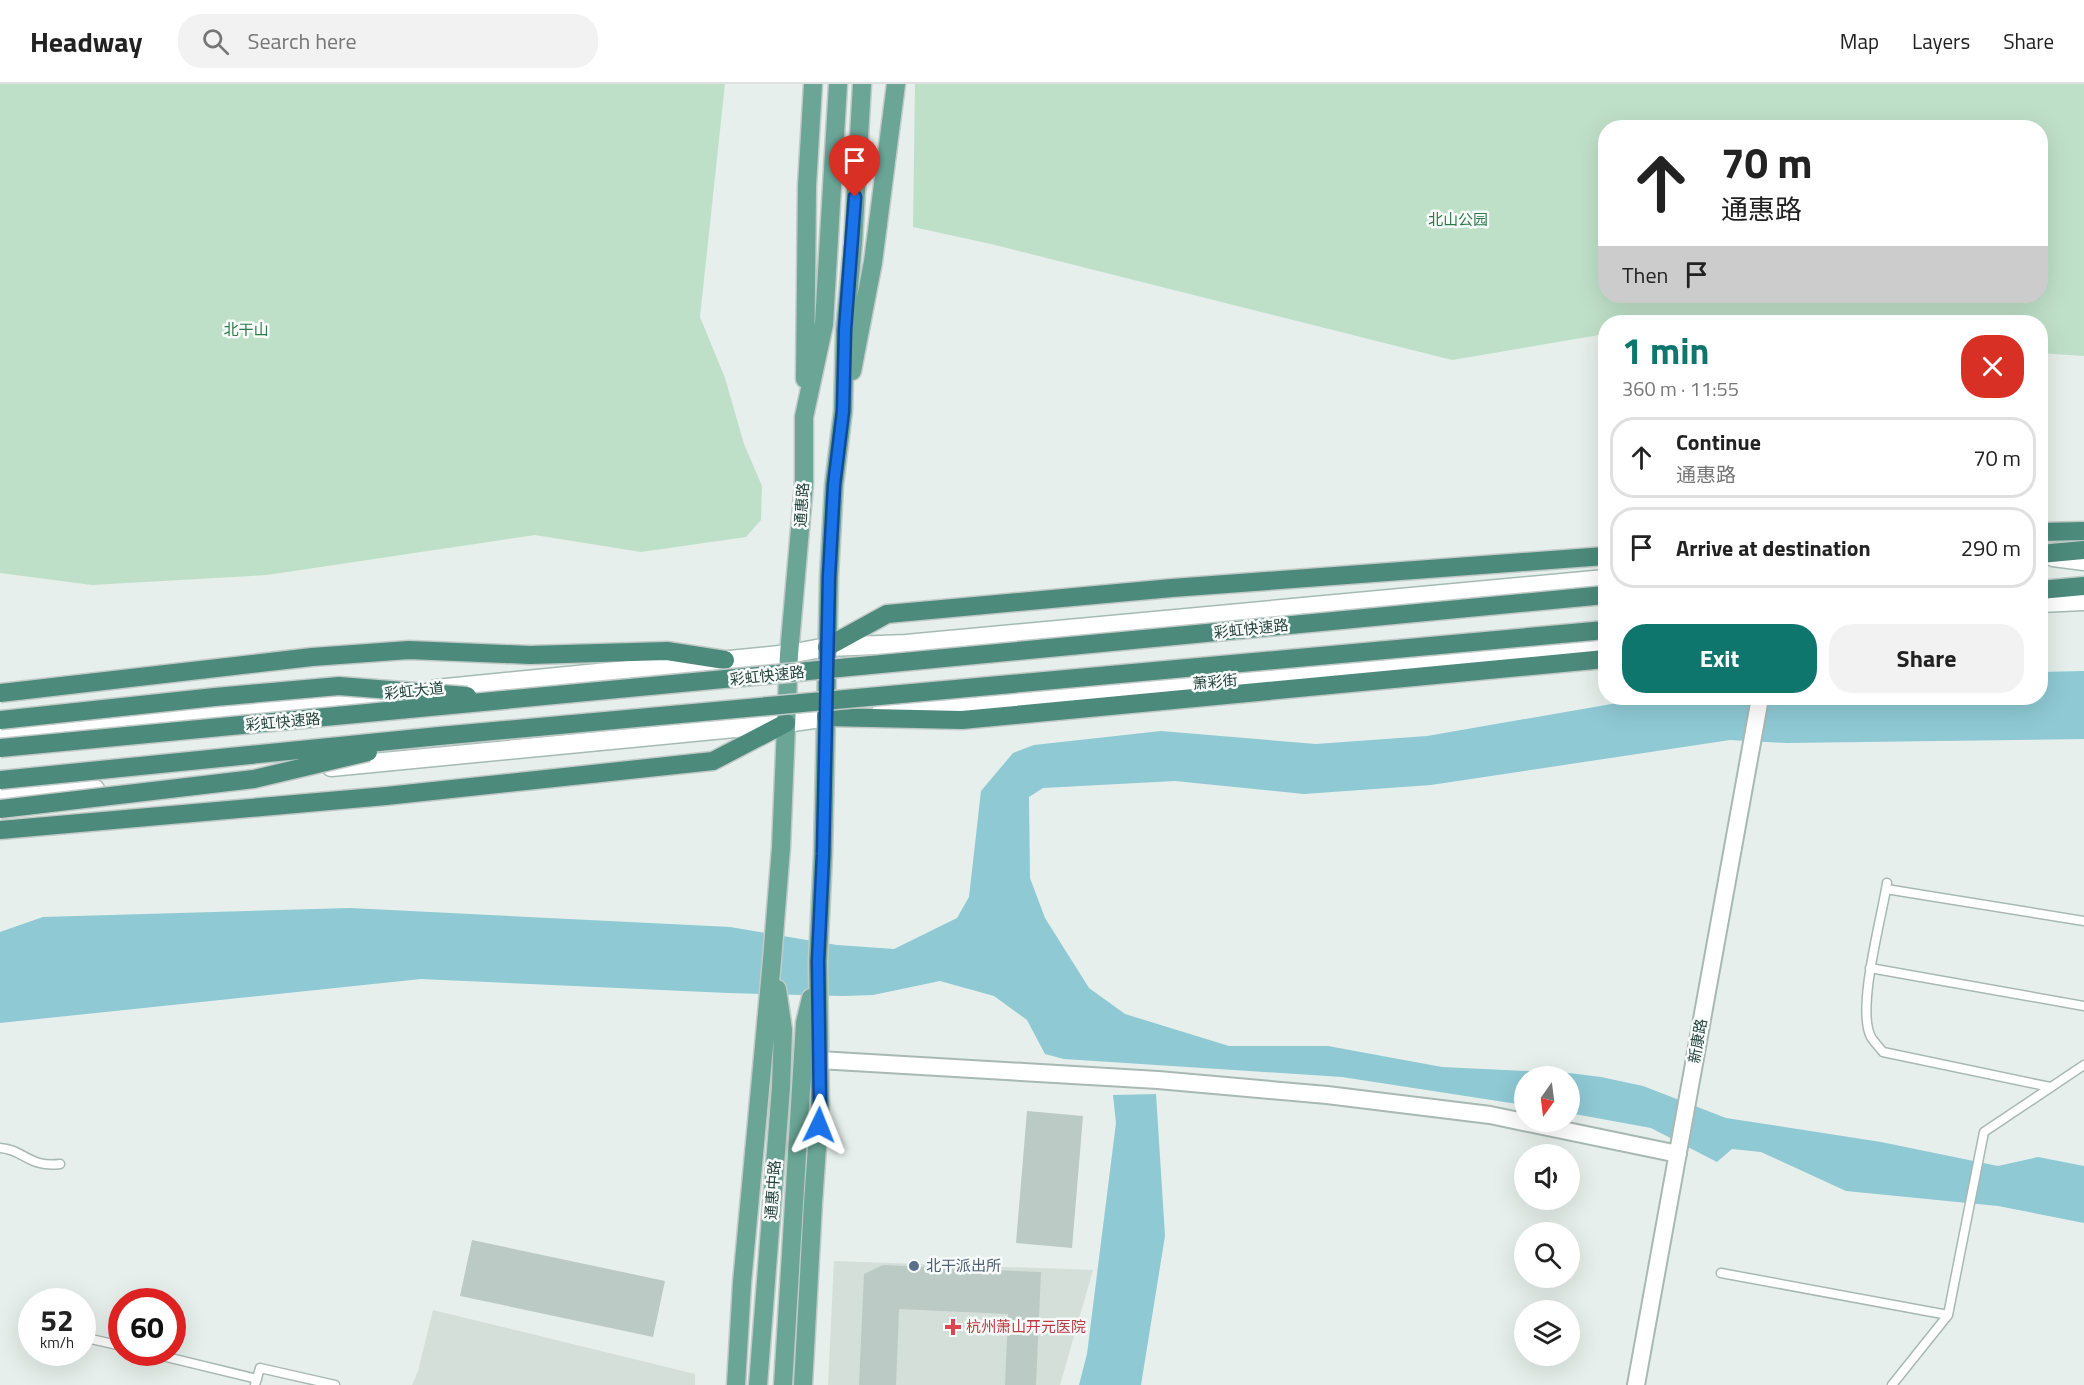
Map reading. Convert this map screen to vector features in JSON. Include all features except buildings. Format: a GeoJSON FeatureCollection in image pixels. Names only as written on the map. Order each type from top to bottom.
{"type":"FeatureCollection","features":[{"type":"Feature","properties":{"kind":"highway"},"geometry":{"type":"LineString","coordinates":[[2048,532],[2084,531]]}},
{"type":"Feature","properties":{"kind":"highway"},"geometry":{"type":"LineString","coordinates":[[2048,554],[2084,550]]}},
{"type":"Feature","properties":{"kind":"highway"},"geometry":{"type":"LineString","coordinates":[[827,647],[887,614],[1280,579],[1598,556]]}},
{"type":"Feature","properties":{"kind":"highway"},"geometry":{"type":"LineString","coordinates":[[2048,589],[2084,586]]}},
{"type":"Feature","properties":{"kind":"highway","name":"彩虹快速路"},"geometry":{"type":"LineString","coordinates":[[0,748],[1598,596]]}},
{"type":"Feature","properties":{"kind":"highway","name":"彩虹快速路"},"geometry":{"type":"LineString","coordinates":[[0,780],[439,736],[1598,631]]}},
{"type":"Feature","properties":{"kind":"highway"},"geometry":{"type":"LineString","coordinates":[[0,693],[312,657],[409,650],[530,655],[667,651],[725,660]]}},
{"type":"Feature","properties":{"kind":"highway"},"geometry":{"type":"LineString","coordinates":[[826,717],[962,720],[1598,660]]}},
{"type":"Feature","properties":{"kind":"highway"},"geometry":{"type":"LineString","coordinates":[[0,720],[339,686],[519,700]]}},
{"type":"Feature","properties":{"kind":"highway"},"geometry":{"type":"LineString","coordinates":[[0,830],[386,796],[713,761],[786,723]]}},
{"type":"Feature","properties":{"kind":"highway"},"geometry":{"type":"LineString","coordinates":[[0,809],[254,779],[439,736]]}},
{"type":"Feature","properties":{"kind":"main road"},"geometry":{"type":"LineString","coordinates":[[804,417],[807,210],[813,84]]}},
{"type":"Feature","properties":{"kind":"main road","name":"通惠路"},"geometry":{"type":"LineString","coordinates":[[775,928],[789,654],[804,484],[804,417],[824,324],[838,84]]}},
{"type":"Feature","properties":{"kind":"main road","name":"通惠路"},"geometry":{"type":"LineString","coordinates":[[819,936],[834,485],[843,411],[845,330],[853,243],[862,84]]}},
{"type":"Feature","properties":{"kind":"main road"},"geometry":{"type":"LineString","coordinates":[[843,411],[873,262],[896,84]]}},
{"type":"Feature","properties":{"kind":"main road"},"geometry":{"type":"LineString","coordinates":[[2048,556],[2084,561]]}},
{"type":"Feature","properties":{"kind":"main road"},"geometry":{"type":"LineString","coordinates":[[827,647],[906,644],[1598,580]]}},
{"type":"Feature","properties":{"kind":"main road"},"geometry":{"type":"LineString","coordinates":[[2048,603],[2084,601]]}},
{"type":"Feature","properties":{"kind":"main road","name":"彩虹大道"},"geometry":{"type":"LineString","coordinates":[[0,731],[789,654],[827,647]]}},
{"type":"Feature","properties":{"kind":"main road","name":"萧彩街"},"geometry":{"type":"LineString","coordinates":[[826,717],[1598,649]]}},
{"type":"Feature","properties":{"kind":"main road"},"geometry":{"type":"LineString","coordinates":[[0,798],[786,723],[826,717]]}},
{"type":"Feature","properties":{"kind":"main road","name":"通惠中路"},"geometry":{"type":"LineString","coordinates":[[736,1385],[742,1283],[775,928]]}},
{"type":"Feature","properties":{"kind":"main road","name":"通惠中路"},"geometry":{"type":"LineString","coordinates":[[804,1385],[820,1105],[819,936]]}},
{"type":"Feature","properties":{"kind":"main road","name":"通惠中路"},"geometry":{"type":"LineString","coordinates":[[759,1385],[773,1174],[779,1127],[783,1029],[772,960]]}},
{"type":"Feature","properties":{"kind":"main road","name":"通惠中路"},"geometry":{"type":"LineString","coordinates":[[783,1385],[805,1023],[818,961]]}},
{"type":"Feature","properties":{"kind":"street","name":"新康路"},"geometry":{"type":"LineString","coordinates":[[1636,1385],[1759,705]]}},
{"type":"Feature","properties":{"kind":"street"},"geometry":{"type":"LineString","coordinates":[[819,1060],[1158,1080],[1327,1095],[1490,1115],[1678,1154]]}},
{"type":"Feature","properties":{"kind":"lane"},"geometry":{"type":"LineString","coordinates":[[2050,1086],[1883,1052],[1870,1036],[1866,1011],[1870,968],[1887,886],[2084,921]]}},
{"type":"Feature","properties":{"kind":"lane"},"geometry":{"type":"LineString","coordinates":[[1870,968],[2084,1006]]}},
{"type":"Feature","properties":{"kind":"lane"},"geometry":{"type":"LineString","coordinates":[[1892,1385],[1948,1315],[1984,1132],[2084,1065]]}},
{"type":"Feature","properties":{"kind":"lane"},"geometry":{"type":"LineString","coordinates":[[0,1148],[34,1163],[60,1164]]}},
{"type":"Feature","properties":{"kind":"lane"},"geometry":{"type":"LineString","coordinates":[[1720,1273],[1948,1315]]}},
{"type":"Feature","properties":{"kind":"lane"},"geometry":{"type":"LineString","coordinates":[[186,1363],[256,1382],[260,1368],[335,1385]]}},
{"type":"Feature","properties":{"kind":"shaded area","name":"杭州萧山开元医院"},"geometry":{"type":"Polygon","coordinates":[[[834,1261],[1093,1270],[1060,1385],[828,1385],[834,1261]]]}},
{"type":"Feature","properties":{"kind":"shaded area"},"geometry":{"type":"Polygon","coordinates":[[[433,1310],[695,1374],[695,1385],[412,1385],[418,1371],[433,1310]]]}},
{"type":"Feature","properties":{"kind":"green space","name":"北干山"},"geometry":{"type":"Polygon","coordinates":[[[0,84],[725,84],[700,317],[725,378],[744,444],[762,486],[761,520],[746,537],[641,552],[535,535],[267,575],[92,585],[0,573],[0,84]]]}},
{"type":"Feature","properties":{"kind":"green space","name":"北山公园"},"geometry":{"type":"Polygon","coordinates":[[[915,84],[2084,84],[2084,356],[2048,354],[2048,315],[1598,315],[1598,335],[1452,360],[991,244],[913,227],[915,84]]]}},
{"type":"Feature","properties":{"kind":"water"},"geometry":{"type":"Polygon","coordinates":[[[2084,671],[2084,739],[1787,743],[1730,740],[1431,785],[1304,794],[1175,781],[1043,788],[1029,797],[1030,878],[1045,918],[1089,988],[1125,1014],[1229,1046],[1328,1046],[1442,1067],[1514,1070],[1514,1103],[1342,1077],[1064,1059],[1045,1054],[1027,1020],[994,996],[940,981],[873,995],[843,996],[421,979],[0,1023],[0,932],[43,917],[350,908],[730,927],[837,945],[894,949],[957,918],[969,897],[981,791],[1013,753],[1034,745],[1161,731],[1316,744],[1427,736],[1606,705],[2048,705],[2048,672],[2084,671]]]}},
{"type":"Feature","properties":{"kind":"water"},"geometry":{"type":"Polygon","coordinates":[[[1580,1074],[1643,1086],[1726,1118],[1881,1142],[1998,1166],[2038,1157],[2084,1166],[2084,1223],[1998,1206],[1846,1191],[1761,1152],[1732,1149],[1717,1162],[1651,1128],[1580,1115],[1580,1074]]]}},
{"type":"Feature","properties":{"kind":"water"},"geometry":{"type":"Polygon","coordinates":[[[1156,1094],[1165,1236],[1141,1385],[1079,1385],[1087,1354],[1116,1123],[1113,1095],[1156,1094]]]}},
{"type":"Feature","properties":{"kind":"place","name":"北干派出所"},"geometry":{"type":"Point","coordinates":[914,1266]}},
{"type":"Feature","properties":{"kind":"place","name":"杭州萧山开元医院"},"geometry":{"type":"Point","coordinates":[953,1327]}},
{"type":"Feature","properties":{"kind":"route"},"geometry":{"type":"LineString","coordinates":[[819,1125],[818,961],[823,854],[829,577],[834,485],[843,411],[845,330],[855,197]]}}]}
